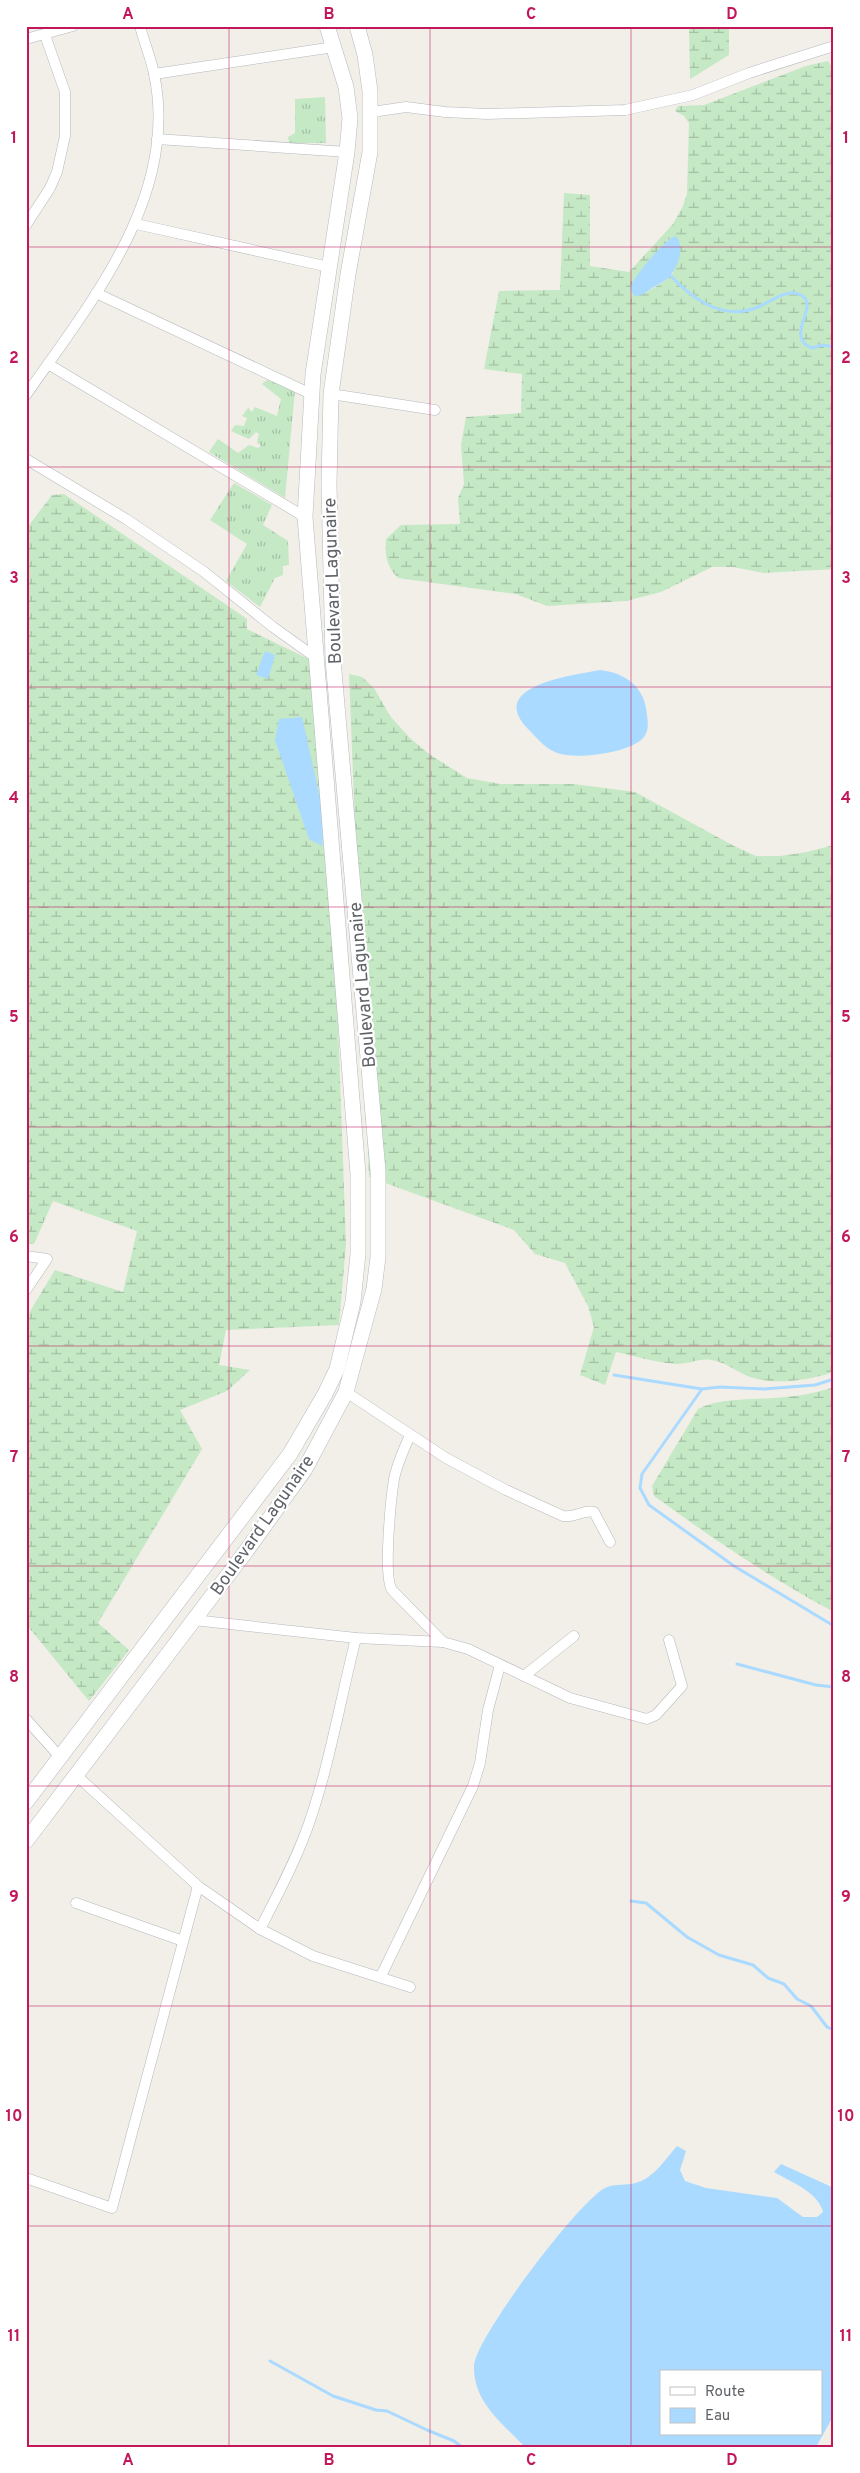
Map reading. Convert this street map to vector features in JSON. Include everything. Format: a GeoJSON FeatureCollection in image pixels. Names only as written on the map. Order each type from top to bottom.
{"type":"FeatureCollection","features":[{"type":"Feature","properties":{"kind":"main road","name":"Boulevard Lagunaire"},"geometry":{"type":"LineString","coordinates":[[26,1802],[290,1454],[325,1394],[337,1369],[347,1326],[358,1254],[358,1174],[305,517],[311,394],[318,334],[347,152],[349,104],[346,87],[327,26]]}},
{"type":"Feature","properties":{"kind":"main road","name":"Boulevard Lagunaire"},"geometry":{"type":"LineString","coordinates":[[26,1841],[306,1469],[346,1392],[374,1289],[378,1257],[378,1171],[333,660],[329,484],[331,394],[348,274],[370,152],[372,112],[365,55],[356,26]]}},
{"type":"Feature","properties":{"kind":"street"},"geometry":{"type":"LineString","coordinates":[[26,39],[73,26]]}},
{"type":"Feature","properties":{"kind":"street"},"geometry":{"type":"LineString","coordinates":[[26,395],[96,293],[136,224],[147,196],[157,139],[158,102],[154,74],[140,26]]}},
{"type":"Feature","properties":{"kind":"street"},"geometry":{"type":"LineString","coordinates":[[26,225],[50,188],[57,172],[64,136],[65,92],[45,34]]}},
{"type":"Feature","properties":{"kind":"street"},"geometry":{"type":"LineString","coordinates":[[372,112],[406,107],[445,112],[487,114],[625,110],[693,95],[749,73],[834,46]]}},
{"type":"Feature","properties":{"kind":"street"},"geometry":{"type":"LineString","coordinates":[[154,74],[334,47]]}},
{"type":"Feature","properties":{"kind":"street"},"geometry":{"type":"LineString","coordinates":[[157,139],[347,152]]}},
{"type":"Feature","properties":{"kind":"street"},"geometry":{"type":"LineString","coordinates":[[136,224],[329,267]]}},
{"type":"Feature","properties":{"kind":"street"},"geometry":{"type":"LineString","coordinates":[[96,293],[311,394]]}},
{"type":"Feature","properties":{"kind":"street"},"geometry":{"type":"LineString","coordinates":[[48,364],[305,517]]}},
{"type":"Feature","properties":{"kind":"street"},"geometry":{"type":"LineString","coordinates":[[331,394],[435,410]]}},
{"type":"Feature","properties":{"kind":"street"},"geometry":{"type":"LineString","coordinates":[[26,459],[126,519],[203,571],[273,627],[316,657]]}},
{"type":"Feature","properties":{"kind":"street"},"geometry":{"type":"LineString","coordinates":[[26,1256],[47,1259],[26,1290]]}},
{"type":"Feature","properties":{"kind":"street"},"geometry":{"type":"LineString","coordinates":[[346,1392],[446,1458],[506,1490],[564,1516],[571,1517],[590,1511],[594,1512],[610,1542]]}},
{"type":"Feature","properties":{"kind":"street"},"geometry":{"type":"LineString","coordinates":[[410,1435],[395,1478],[389,1541],[388,1583],[392,1590],[443,1642]]}},
{"type":"Feature","properties":{"kind":"street"},"geometry":{"type":"LineString","coordinates":[[194,1620],[356,1638],[443,1642],[468,1649],[570,1698],[621,1713],[652,1718],[682,1686],[669,1640]]}},
{"type":"Feature","properties":{"kind":"street"},"geometry":{"type":"LineString","coordinates":[[524,1676],[574,1636]]}},
{"type":"Feature","properties":{"kind":"street"},"geometry":{"type":"LineString","coordinates":[[260,1929],[290,1873],[307,1828],[356,1638]]}},
{"type":"Feature","properties":{"kind":"street"},"geometry":{"type":"LineString","coordinates":[[381,1976],[473,1786],[480,1763],[488,1710],[500,1665]]}},
{"type":"Feature","properties":{"kind":"street"},"geometry":{"type":"LineString","coordinates":[[26,1719],[60,1757]]}},
{"type":"Feature","properties":{"kind":"street"},"geometry":{"type":"LineString","coordinates":[[76,1775],[198,1886],[260,1929],[313,1956],[381,1976],[410,1987]]}},
{"type":"Feature","properties":{"kind":"street"},"geometry":{"type":"LineString","coordinates":[[26,2178],[112,2208],[198,1886]]}},
{"type":"Feature","properties":{"kind":"street"},"geometry":{"type":"LineString","coordinates":[[76,1904],[183,1942]]}},
{"type":"Feature","properties":{"kind":"green space"},"geometry":{"type":"Polygon","coordinates":[[[689,26],[729,26],[729,55],[690,79],[689,26]]]}},
{"type":"Feature","properties":{"kind":"green space"},"geometry":{"type":"Polygon","coordinates":[[[828,61],[834,70],[834,569],[764,573],[733,567],[712,567],[661,592],[626,601],[547,606],[516,594],[398,578],[387,560],[386,539],[401,525],[460,524],[458,498],[464,484],[461,445],[466,417],[521,413],[522,374],[484,369],[499,291],[560,290],[564,193],[590,195],[590,266],[629,272],[673,224],[687,194],[689,123],[684,116],[675,111],[678,106],[704,105],[806,66],[828,61]],[[669,239],[637,277],[645,293],[665,281],[673,273],[669,239]]]}},
{"type":"Feature","properties":{"kind":"green space"},"geometry":{"type":"Polygon","coordinates":[[[325,97],[326,143],[289,143],[288,137],[295,133],[295,99],[325,97]]]}},
{"type":"Feature","properties":{"kind":"green space"},"geometry":{"type":"Polygon","coordinates":[[[267,380],[295,390],[285,498],[209,452],[218,439],[238,453],[249,445],[258,448],[261,446],[257,442],[259,434],[256,432],[249,439],[231,431],[235,425],[244,426],[247,418],[242,416],[248,408],[252,412],[255,407],[277,416],[281,399],[262,384],[267,380]]]}},
{"type":"Feature","properties":{"kind":"green space"},"geometry":{"type":"Polygon","coordinates":[[[234,483],[272,505],[263,525],[288,541],[289,565],[283,566],[283,575],[275,578],[260,607],[226,581],[247,544],[210,520],[234,483]]]}},
{"type":"Feature","properties":{"kind":"green space"},"geometry":{"type":"Polygon","coordinates":[[[64,494],[247,619],[247,629],[325,667],[346,1244],[339,1325],[226,1330],[219,1365],[250,1370],[227,1391],[180,1410],[202,1449],[98,1623],[129,1650],[89,1701],[26,1624],[26,1318],[55,1270],[123,1292],[137,1231],[53,1201],[34,1244],[26,1244],[26,529],[52,495],[64,494]]]}},
{"type":"Feature","properties":{"kind":"green space"},"geometry":{"type":"Polygon","coordinates":[[[349,674],[362,677],[374,688],[390,716],[410,738],[429,754],[467,778],[501,784],[574,784],[635,792],[756,856],[780,856],[834,845],[834,1372],[792,1381],[770,1381],[750,1377],[722,1363],[711,1360],[677,1364],[616,1352],[605,1385],[580,1375],[594,1327],[588,1306],[565,1263],[535,1254],[514,1230],[369,1177],[349,674]]]}},
{"type":"Feature","properties":{"kind":"green space"},"geometry":{"type":"Polygon","coordinates":[[[834,1387],[834,1612],[764,1571],[698,1527],[654,1496],[652,1486],[698,1409],[725,1401],[794,1396],[815,1393],[834,1387]]]}},
{"type":"Feature","properties":{"kind":"water"},"geometry":{"type":"Polygon","coordinates":[[[676,236],[679,241],[680,253],[674,271],[664,281],[642,295],[635,296],[631,287],[638,274],[665,243],[676,236]]]}},
{"type":"Feature","properties":{"kind":"water"},"geometry":{"type":"Polygon","coordinates":[[[265,651],[275,655],[268,679],[256,675],[265,651]]]}},
{"type":"Feature","properties":{"kind":"water"},"geometry":{"type":"Polygon","coordinates":[[[600,670],[626,678],[638,689],[645,705],[648,724],[646,734],[637,743],[617,751],[580,756],[561,754],[551,750],[528,729],[518,714],[518,702],[526,692],[539,685],[555,679],[600,670]]]}},
{"type":"Feature","properties":{"kind":"water"},"geometry":{"type":"Polygon","coordinates":[[[302,717],[324,816],[322,846],[309,839],[275,740],[279,719],[302,717]]]}},
{"type":"Feature","properties":{"kind":"water"},"geometry":{"type":"Polygon","coordinates":[[[677,2146],[686,2151],[680,2170],[685,2181],[706,2188],[777,2198],[803,2217],[817,2217],[823,2212],[816,2199],[810,2193],[774,2172],[781,2164],[834,2188],[834,2415],[816,2447],[525,2447],[499,2421],[478,2391],[474,2366],[479,2351],[491,2328],[509,2301],[552,2243],[592,2198],[605,2188],[638,2182],[657,2170],[677,2146]]]}},
{"type":"Feature","properties":{"kind":"waterway"},"geometry":{"type":"LineString","coordinates":[[668,273],[697,299],[708,305],[732,312],[758,307],[784,294],[795,293],[801,295],[806,300],[807,306],[801,329],[804,343],[812,348],[822,345],[834,347]]}},
{"type":"Feature","properties":{"kind":"waterway"},"geometry":{"type":"LineString","coordinates":[[614,1375],[702,1389],[720,1387],[764,1389],[815,1385],[834,1379]]}},
{"type":"Feature","properties":{"kind":"waterway"},"geometry":{"type":"LineString","coordinates":[[702,1389],[642,1474],[640,1488],[649,1505],[734,1566],[834,1626]]}},
{"type":"Feature","properties":{"kind":"waterway"},"geometry":{"type":"LineString","coordinates":[[737,1664],[816,1685],[834,1687]]}},
{"type":"Feature","properties":{"kind":"waterway"},"geometry":{"type":"LineString","coordinates":[[631,1901],[646,1903],[687,1937],[719,1955],[753,1965],[768,1978],[784,1984],[797,1999],[811,2006],[827,2027],[834,2030]]}},
{"type":"Feature","properties":{"kind":"waterway"},"geometry":{"type":"LineString","coordinates":[[270,2361],[333,2396],[376,2410],[387,2411],[454,2441],[462,2447]]}}]}
